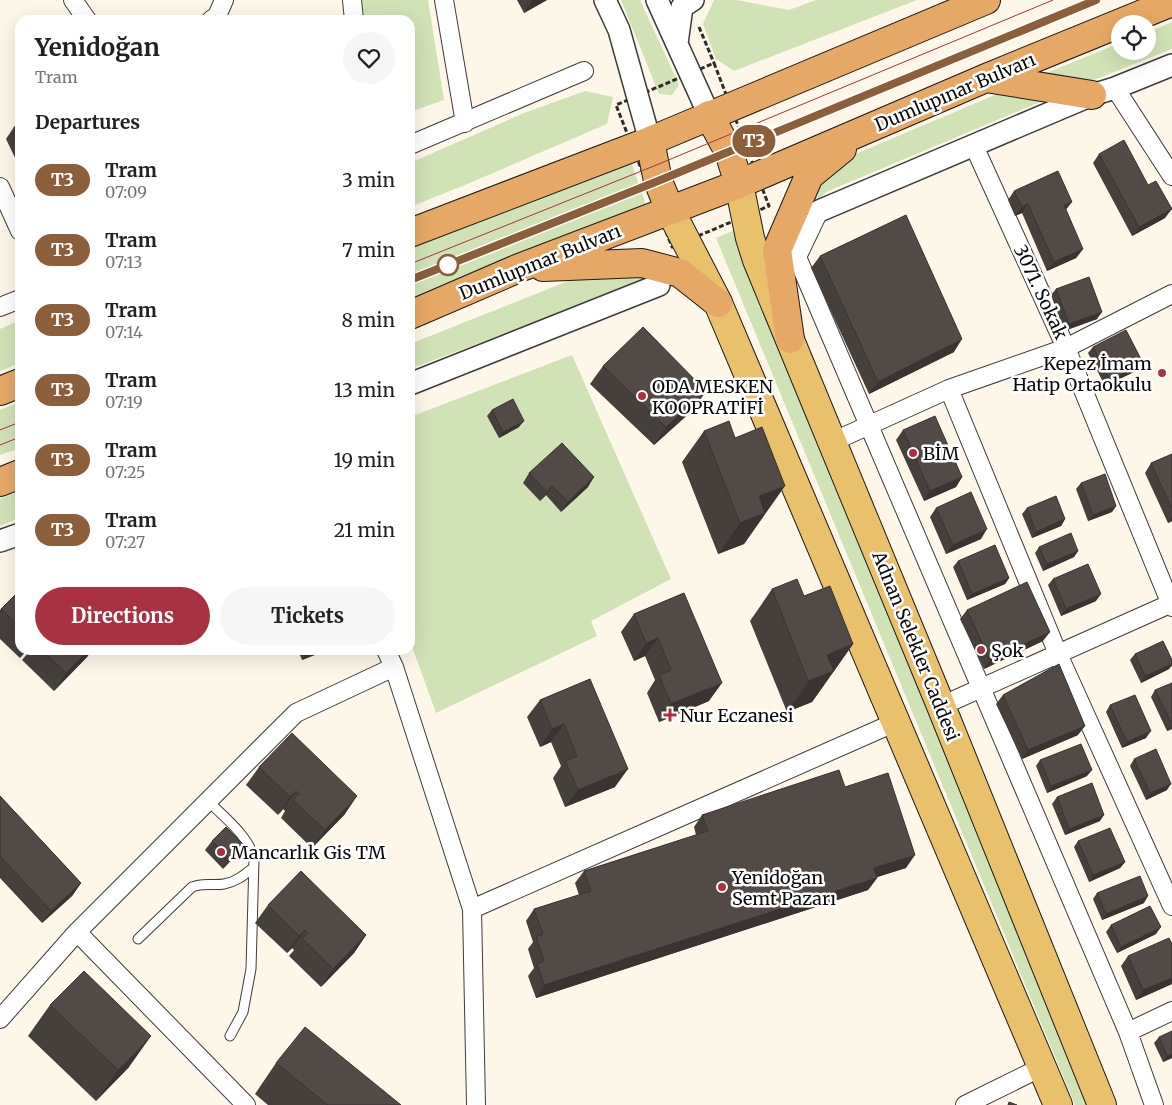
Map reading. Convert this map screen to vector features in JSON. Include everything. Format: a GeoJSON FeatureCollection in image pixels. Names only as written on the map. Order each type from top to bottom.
{"type":"FeatureCollection","features":[{"type":"Feature","properties":{"kind":"highway"},"geometry":{"type":"LineString","coordinates":[[415,231],[642,144],[986,0]]}},
{"type":"Feature","properties":{"kind":"highway","name":"Dumlupınar Bulvarı"},"geometry":{"type":"LineString","coordinates":[[415,313],[519,268],[748,180],[986,78],[1172,2]]}},
{"type":"Feature","properties":{"kind":"highway"},"geometry":{"type":"LineString","coordinates":[[986,78],[1104,91]]}},
{"type":"Feature","properties":{"kind":"highway"},"geometry":{"type":"LineString","coordinates":[[720,111],[729,152],[748,180]]}},
{"type":"Feature","properties":{"kind":"highway"},"geometry":{"type":"LineString","coordinates":[[790,339],[777,250],[808,176],[864,130]]}},
{"type":"Feature","properties":{"kind":"highway"},"geometry":{"type":"LineString","coordinates":[[642,144],[658,181],[664,212]]}},
{"type":"Feature","properties":{"kind":"highway"},"geometry":{"type":"LineString","coordinates":[[519,268],[642,263],[680,273],[718,303]]}},
{"type":"Feature","properties":{"kind":"highway"},"geometry":{"type":"LineString","coordinates":[[0,391],[15,385]]}},
{"type":"Feature","properties":{"kind":"highway"},"geometry":{"type":"LineString","coordinates":[[0,482],[15,476]]}},
{"type":"Feature","properties":{"kind":"main road","name":"Adnan Selekler Caddesi"},"geometry":{"type":"LineString","coordinates":[[748,180],[745,216],[757,260],[941,706],[1102,1105]]}},
{"type":"Feature","properties":{"kind":"main road"},"geometry":{"type":"LineString","coordinates":[[664,212],[686,241],[718,303],[1058,1105]]}},
{"type":"Feature","properties":{"kind":"street"},"geometry":{"type":"LineString","coordinates":[[73,0],[84,15]]}},
{"type":"Feature","properties":{"kind":"street"},"geometry":{"type":"LineString","coordinates":[[217,15],[224,0]]}},
{"type":"Feature","properties":{"kind":"street"},"geometry":{"type":"LineString","coordinates":[[352,0],[354,15]]}},
{"type":"Feature","properties":{"kind":"street"},"geometry":{"type":"LineString","coordinates":[[444,0],[465,123]]}},
{"type":"Feature","properties":{"kind":"street"},"geometry":{"type":"LineString","coordinates":[[605,0],[619,30],[638,96],[642,144]]}},
{"type":"Feature","properties":{"kind":"street"},"geometry":{"type":"LineString","coordinates":[[657,0],[690,73],[720,111]]}},
{"type":"Feature","properties":{"kind":"street"},"geometry":{"type":"LineString","coordinates":[[677,43],[682,7],[694,10]]}},
{"type":"Feature","properties":{"kind":"street"},"geometry":{"type":"LineString","coordinates":[[1154,1105],[1128,1032],[797,257],[819,211],[1104,91],[1172,65]]}},
{"type":"Feature","properties":{"kind":"street"},"geometry":{"type":"LineString","coordinates":[[415,143],[584,71]]}},
{"type":"Feature","properties":{"kind":"street"},"geometry":{"type":"LineString","coordinates":[[1104,91],[1172,176]]}},
{"type":"Feature","properties":{"kind":"street","name":"3071. Sokak"},"geometry":{"type":"LineString","coordinates":[[974,146],[1066,348],[1172,604]]}},
{"type":"Feature","properties":{"kind":"street"},"geometry":{"type":"LineString","coordinates":[[0,187],[15,220]]}},
{"type":"Feature","properties":{"kind":"street"},"geometry":{"type":"LineString","coordinates":[[415,382],[659,285]]}},
{"type":"Feature","properties":{"kind":"street"},"geometry":{"type":"LineString","coordinates":[[832,442],[949,389],[1066,348],[1172,294]]}},
{"type":"Feature","properties":{"kind":"street"},"geometry":{"type":"LineString","coordinates":[[0,307],[15,301]]}},
{"type":"Feature","properties":{"kind":"street"},"geometry":{"type":"LineString","coordinates":[[949,389],[1058,654],[1172,906]]}},
{"type":"Feature","properties":{"kind":"street"},"geometry":{"type":"LineString","coordinates":[[0,541],[15,536]]}},
{"type":"Feature","properties":{"kind":"street"},"geometry":{"type":"LineString","coordinates":[[941,706],[1172,604]]}},
{"type":"Feature","properties":{"kind":"street"},"geometry":{"type":"LineString","coordinates":[[388,655],[394,667],[472,909],[476,1105]]}},
{"type":"Feature","properties":{"kind":"street"},"geometry":{"type":"LineString","coordinates":[[0,1019],[77,932],[296,713],[394,667]]}},
{"type":"Feature","properties":{"kind":"street"},"geometry":{"type":"LineString","coordinates":[[472,909],[896,722]]}},
{"type":"Feature","properties":{"kind":"street"},"geometry":{"type":"LineString","coordinates":[[77,932],[246,1105]]}},
{"type":"Feature","properties":{"kind":"street"},"geometry":{"type":"LineString","coordinates":[[1128,1032],[1172,1010]]}},
{"type":"Feature","properties":{"kind":"street"},"geometry":{"type":"LineString","coordinates":[[965,1105],[1042,1067]]}},
{"type":"Feature","properties":{"kind":"lane"},"geometry":{"type":"LineString","coordinates":[[208,800],[249,843],[253,852],[251,969],[243,1012],[230,1036]]}},
{"type":"Feature","properties":{"kind":"lane"},"geometry":{"type":"LineString","coordinates":[[138,939],[192,887],[201,883],[226,884],[238,879],[253,868]]}},
{"type":"Feature","properties":{"kind":"path"},"geometry":{"type":"LineString","coordinates":[[694,10],[714,63],[720,111],[748,180],[769,206],[672,247],[664,212],[642,144],[616,105],[714,63]]}},
{"type":"Feature","properties":{"kind":"green space"},"geometry":{"type":"Polygon","coordinates":[[[361,0],[428,0],[444,100],[415,110],[415,15],[362,15],[361,0]]]}},
{"type":"Feature","properties":{"kind":"green space"},"geometry":{"type":"Polygon","coordinates":[[[621,0],[640,0],[679,85],[672,95],[659,94],[621,0]]]}},
{"type":"Feature","properties":{"kind":"green space"},"geometry":{"type":"Polygon","coordinates":[[[714,0],[737,0],[789,10],[816,0],[917,0],[734,71],[716,59],[703,24],[714,0]]]}},
{"type":"Feature","properties":{"kind":"green space"},"geometry":{"type":"Polygon","coordinates":[[[1172,22],[1172,49],[1156,55],[1156,29],[1172,22]]]}},
{"type":"Feature","properties":{"kind":"green space"},"geometry":{"type":"Polygon","coordinates":[[[1111,47],[1111,60],[1144,60],[1089,82],[1039,76],[1111,47]]]}},
{"type":"Feature","properties":{"kind":"green space"},"geometry":{"type":"Polygon","coordinates":[[[585,91],[613,97],[607,124],[415,205],[415,161],[524,113],[585,91]]]}},
{"type":"Feature","properties":{"kind":"green space"},"geometry":{"type":"Polygon","coordinates":[[[1002,92],[1052,97],[826,192],[808,212],[813,182],[846,158],[1002,92]]]}},
{"type":"Feature","properties":{"kind":"green space"},"geometry":{"type":"Polygon","coordinates":[[[630,159],[646,205],[415,299],[415,242],[630,159]]]}},
{"type":"Feature","properties":{"kind":"green space"},"geometry":{"type":"Polygon","coordinates":[[[735,230],[1090,1105],[1075,1105],[716,238],[735,230]]]}},
{"type":"Feature","properties":{"kind":"green space"},"geometry":{"type":"Polygon","coordinates":[[[591,272],[649,272],[645,281],[415,367],[415,342],[591,272]]]}},
{"type":"Feature","properties":{"kind":"green space"},"geometry":{"type":"Polygon","coordinates":[[[15,322],[15,365],[0,371],[0,329],[15,322]]]}},
{"type":"Feature","properties":{"kind":"green space"},"geometry":{"type":"Polygon","coordinates":[[[572,355],[671,579],[591,621],[597,636],[436,713],[415,655],[415,415],[572,355]]]}},
{"type":"Feature","properties":{"kind":"green space"},"geometry":{"type":"Polygon","coordinates":[[[15,404],[15,450],[0,455],[0,410],[15,404]]]}},
{"type":"Feature","properties":{"kind":"green space"},"geometry":{"type":"Polygon","coordinates":[[[15,493],[15,520],[0,526],[0,499],[15,493]]]}},
{"type":"Feature","properties":{"kind":"building"},"geometry":{"type":"Polygon","coordinates":[[[1124,140],[1148,185],[1156,181],[1172,209],[1139,227],[1099,154],[1124,140]]]}},
{"type":"Feature","properties":{"kind":"building"},"geometry":{"type":"Polygon","coordinates":[[[1058,171],[1072,202],[1064,205],[1083,249],[1054,262],[1028,204],[1022,207],[1014,191],[1058,171]]]}},
{"type":"Feature","properties":{"kind":"building"},"geometry":{"type":"Polygon","coordinates":[[[906,215],[962,339],[878,382],[820,256],[906,215]]]}},
{"type":"Feature","properties":{"kind":"building"},"geometry":{"type":"Polygon","coordinates":[[[1089,277],[1102,312],[1069,324],[1056,289],[1089,277]]]}},
{"type":"Feature","properties":{"kind":"building"},"geometry":{"type":"Polygon","coordinates":[[[643,327],[706,391],[666,427],[603,366],[643,327]]]}},
{"type":"Feature","properties":{"kind":"building"},"geometry":{"type":"Polygon","coordinates":[[[1126,330],[1143,363],[1110,380],[1093,347],[1126,330]]]}},
{"type":"Feature","properties":{"kind":"building"},"geometry":{"type":"Polygon","coordinates":[[[513,399],[524,421],[503,432],[492,410],[513,399]]]}},
{"type":"Feature","properties":{"kind":"building"},"geometry":{"type":"Polygon","coordinates":[[[935,416],[962,477],[930,491],[903,430],[935,416]]]}},
{"type":"Feature","properties":{"kind":"building"},"geometry":{"type":"Polygon","coordinates":[[[729,421],[735,438],[762,427],[785,486],[759,496],[765,513],[740,523],[704,431],[729,421]]]}},
{"type":"Feature","properties":{"kind":"building"},"geometry":{"type":"Polygon","coordinates":[[[562,443],[594,477],[568,502],[552,486],[547,492],[529,473],[562,443]]]}},
{"type":"Feature","properties":{"kind":"building"},"geometry":{"type":"Polygon","coordinates":[[[1172,454],[1172,509],[1151,463],[1172,454]]]}},
{"type":"Feature","properties":{"kind":"building"},"geometry":{"type":"Polygon","coordinates":[[[1105,474],[1116,506],[1093,515],[1081,483],[1105,474]]]}},
{"type":"Feature","properties":{"kind":"building"},"geometry":{"type":"Polygon","coordinates":[[[971,492],[987,529],[953,545],[936,508],[971,492]]]}},
{"type":"Feature","properties":{"kind":"building"},"geometry":{"type":"Polygon","coordinates":[[[1056,496],[1065,519],[1036,532],[1027,508],[1056,496]]]}},
{"type":"Feature","properties":{"kind":"building"},"geometry":{"type":"Polygon","coordinates":[[[1071,533],[1078,551],[1047,564],[1039,547],[1071,533]]]}},
{"type":"Feature","properties":{"kind":"building"},"geometry":{"type":"Polygon","coordinates":[[[995,545],[1009,578],[972,594],[958,561],[995,545]]]}},
{"type":"Feature","properties":{"kind":"building"},"geometry":{"type":"Polygon","coordinates":[[[1088,564],[1101,594],[1066,609],[1053,579],[1088,564]]]}},
{"type":"Feature","properties":{"kind":"building"},"geometry":{"type":"Polygon","coordinates":[[[797,579],[804,596],[830,586],[853,644],[827,655],[834,671],[808,681],[772,589],[797,579]]]}},
{"type":"Feature","properties":{"kind":"building"},"geometry":{"type":"Polygon","coordinates":[[[1027,582],[1050,632],[990,660],[967,610],[1027,582]]]}},
{"type":"Feature","properties":{"kind":"building"},"geometry":{"type":"Polygon","coordinates":[[[684,593],[722,683],[671,704],[659,675],[671,670],[658,638],[646,643],[634,614],[684,593]]]}},
{"type":"Feature","properties":{"kind":"building"},"geometry":{"type":"Polygon","coordinates":[[[15,595],[15,623],[1,609],[15,595]]]}},
{"type":"Feature","properties":{"kind":"building"},"geometry":{"type":"Polygon","coordinates":[[[1163,641],[1172,664],[1145,676],[1135,654],[1163,641]]]}},
{"type":"Feature","properties":{"kind":"building"},"geometry":{"type":"Polygon","coordinates":[[[47,655],[84,655],[66,673],[47,655]]]}},
{"type":"Feature","properties":{"kind":"building"},"geometry":{"type":"Polygon","coordinates":[[[1059,664],[1085,726],[1028,750],[1003,695],[1059,664]]]}},
{"type":"Feature","properties":{"kind":"building"},"geometry":{"type":"Polygon","coordinates":[[[590,679],[628,769],[578,790],[565,761],[577,756],[564,724],[552,729],[540,700],[590,679]]]}},
{"type":"Feature","properties":{"kind":"building"},"geometry":{"type":"Polygon","coordinates":[[[1172,683],[1172,725],[1155,690],[1172,683]]]}},
{"type":"Feature","properties":{"kind":"building"},"geometry":{"type":"Polygon","coordinates":[[[1135,695],[1151,731],[1127,742],[1110,705],[1135,695]]]}},
{"type":"Feature","properties":{"kind":"building"},"geometry":{"type":"Polygon","coordinates":[[[292,733],[357,796],[325,830],[293,800],[299,794],[296,791],[290,797],[259,767],[292,733]]]}},
{"type":"Feature","properties":{"kind":"building"},"geometry":{"type":"Polygon","coordinates":[[[1081,744],[1092,770],[1051,786],[1040,760],[1081,744]]]}},
{"type":"Feature","properties":{"kind":"building"},"geometry":{"type":"Polygon","coordinates":[[[1156,749],[1171,784],[1150,793],[1134,759],[1156,749]]]}},
{"type":"Feature","properties":{"kind":"building","name":"Yenidoğan Semt Pazarı"},"geometry":{"type":"Polygon","coordinates":[[[839,770],[845,787],[888,773],[915,855],[874,868],[877,878],[544,985],[537,964],[544,961],[536,937],[543,934],[534,909],[591,891],[584,871],[708,831],[702,815],[839,770]]]}},
{"type":"Feature","properties":{"kind":"building"},"geometry":{"type":"Polygon","coordinates":[[[1092,783],[1104,815],[1069,829],[1057,797],[1092,783]]]}},
{"type":"Feature","properties":{"kind":"building"},"geometry":{"type":"Polygon","coordinates":[[[0,796],[81,883],[51,911],[0,856],[0,796]]]}},
{"type":"Feature","properties":{"kind":"building"},"geometry":{"type":"Polygon","coordinates":[[[226,827],[244,845],[230,859],[212,841],[226,827]]]}},
{"type":"Feature","properties":{"kind":"building"},"geometry":{"type":"Polygon","coordinates":[[[1110,828],[1125,862],[1093,875],[1078,841],[1110,828]]]}},
{"type":"Feature","properties":{"kind":"building"},"geometry":{"type":"Polygon","coordinates":[[[301,871],[366,935],[333,969],[302,938],[308,933],[305,930],[299,936],[268,905],[301,871]]]}},
{"type":"Feature","properties":{"kind":"building"},"geometry":{"type":"Polygon","coordinates":[[[1140,876],[1148,896],[1106,914],[1097,893],[1140,876]]]}},
{"type":"Feature","properties":{"kind":"building"},"geometry":{"type":"Polygon","coordinates":[[[1150,906],[1161,927],[1121,947],[1111,925],[1150,906]]]}},
{"type":"Feature","properties":{"kind":"building"},"geometry":{"type":"Polygon","coordinates":[[[1169,938],[1172,944],[1172,978],[1143,990],[1128,956],[1169,938]]]}},
{"type":"Feature","properties":{"kind":"building"},"geometry":{"type":"Polygon","coordinates":[[[84,971],[151,1036],[118,1070],[50,1005],[84,971]]]}},
{"type":"Feature","properties":{"kind":"building"},"geometry":{"type":"Polygon","coordinates":[[[305,1027],[401,1105],[328,1105],[276,1063],[305,1027]]]}},
{"type":"Feature","properties":{"kind":"building"},"geometry":{"type":"Polygon","coordinates":[[[1172,1031],[1172,1054],[1167,1056],[1159,1037],[1172,1031]]]}},
{"type":"Feature","properties":{"kind":"tram line"},"geometry":{"type":"LineString","coordinates":[[415,262],[654,166],[1053,0]]}},
{"type":"Feature","properties":{"kind":"tram line"},"geometry":{"type":"LineString","coordinates":[[415,278],[658,181],[1096,0]]}},
{"type":"Feature","properties":{"kind":"tram line","name":"T3"},"geometry":{"type":"LineString","coordinates":[[415,278],[658,181],[1096,0]]}},
{"type":"Feature","properties":{"kind":"tram line"},"geometry":{"type":"LineString","coordinates":[[0,430],[15,424]]}},
{"type":"Feature","properties":{"kind":"tram line"},"geometry":{"type":"LineString","coordinates":[[0,445],[15,439]]}},
{"type":"Feature","properties":{"kind":"place","name":"Kepez İmam Hatip Ortaokulu"},"geometry":{"type":"Point","coordinates":[1162,373]}},
{"type":"Feature","properties":{"kind":"place","name":"ODA MESKEN KOOPRATİFİ"},"geometry":{"type":"Point","coordinates":[642,396]}},
{"type":"Feature","properties":{"kind":"place","name":"BİM"},"geometry":{"type":"Point","coordinates":[913,453]}},
{"type":"Feature","properties":{"kind":"place","name":"Şok"},"geometry":{"type":"Point","coordinates":[981,650]}},
{"type":"Feature","properties":{"kind":"place","name":"Nur Eczanesi"},"geometry":{"type":"Point","coordinates":[670,715]}},
{"type":"Feature","properties":{"kind":"place","name":"Mancarlık Gis TM"},"geometry":{"type":"Point","coordinates":[221,852]}},
{"type":"Feature","properties":{"kind":"place","name":"Yenidoğan Semt Pazarı"},"geometry":{"type":"Point","coordinates":[722,887]}}]}
